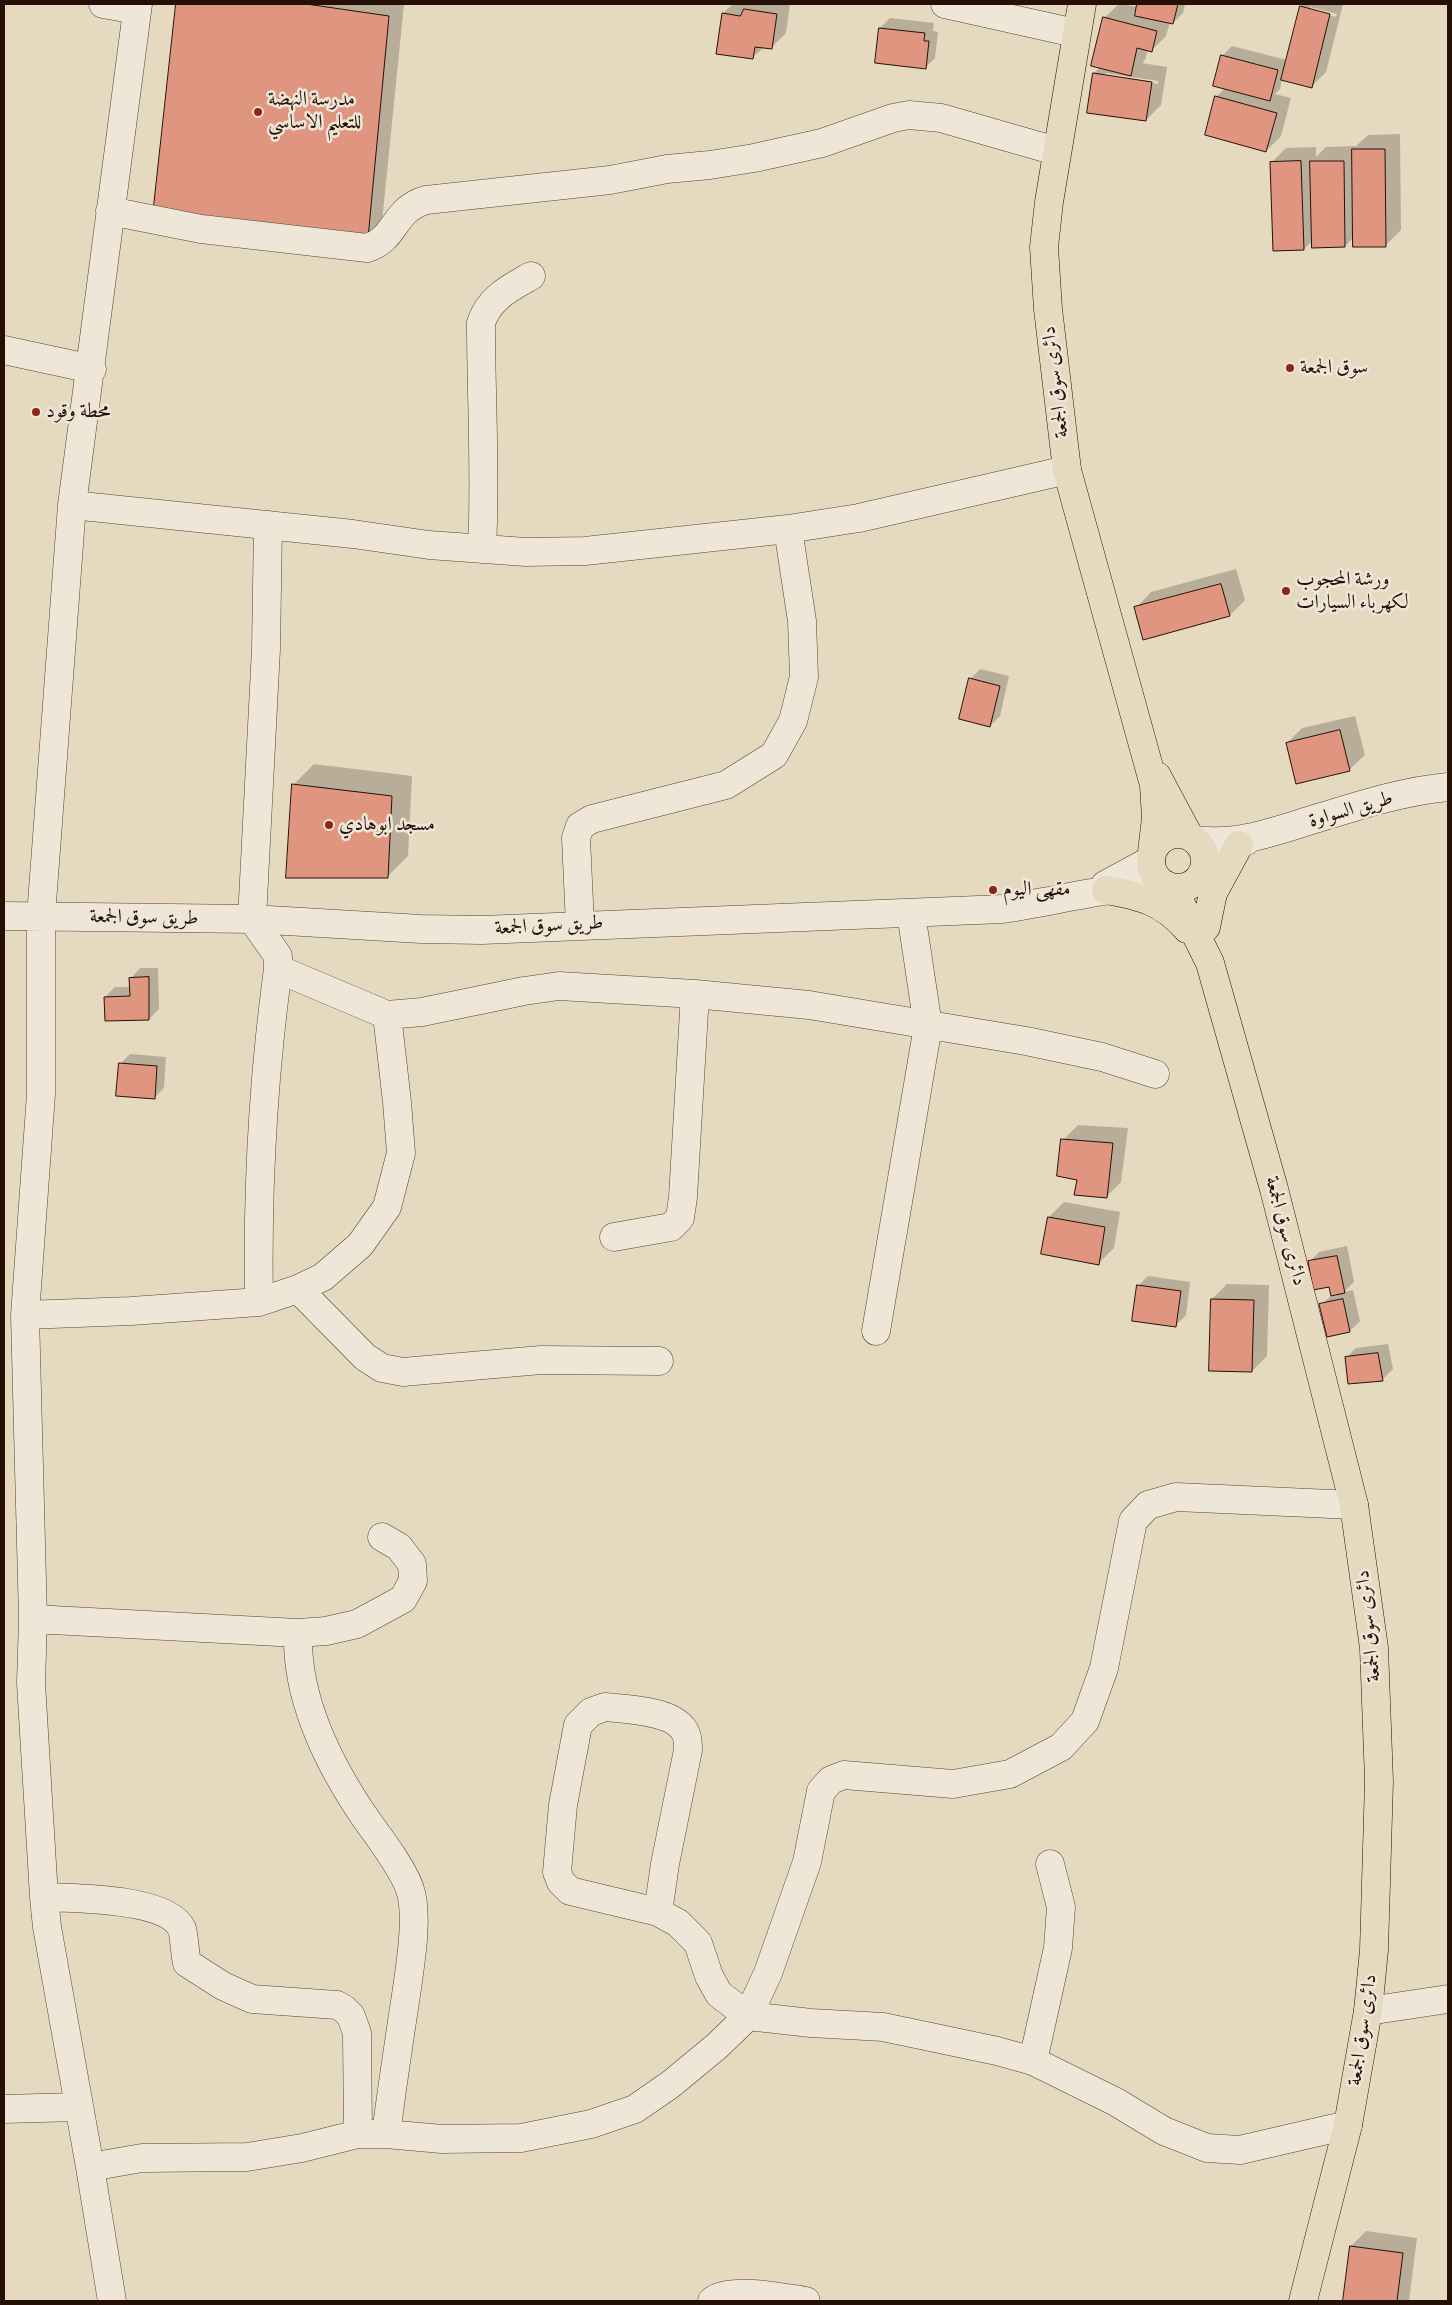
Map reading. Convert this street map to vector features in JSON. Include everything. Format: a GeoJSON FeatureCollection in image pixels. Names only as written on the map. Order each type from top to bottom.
{"type":"FeatureCollection","features":[{"type":"Feature","properties":{"kind":"main road","name":"دائرى سوق الجمعة"},"geometry":{"type":"LineString","coordinates":[[1082,4],[1075,33],[1056,151],[1044,247],[1050,329],[1067,470],[1146,752]]}},
{"type":"Feature","properties":{"kind":"main road"},"geometry":{"type":"LineString","coordinates":[[1146,752],[1193,838],[1205,854],[1202,875],[1209,959]]}},
{"type":"Feature","properties":{"kind":"main road"},"geometry":{"type":"LineString","coordinates":[[1146,752],[1154,785],[1156,818],[1152,856],[1155,875],[1170,887],[1209,959]]}},
{"type":"Feature","properties":{"kind":"main road"},"geometry":{"type":"LineString","coordinates":[[1152,856],[1161,840],[1167,836],[1182,834],[1193,838]]}},
{"type":"Feature","properties":{"kind":"main road"},"geometry":{"type":"LineString","coordinates":[[1206,927],[1213,893],[1246,841]]}},
{"type":"Feature","properties":{"kind":"main road"},"geometry":{"type":"LineString","coordinates":[[1170,887],[1188,887],[1202,875]]}},
{"type":"Feature","properties":{"kind":"main road"},"geometry":{"type":"LineString","coordinates":[[1099,892],[1130,894],[1164,908],[1179,919],[1209,959]]}},
{"type":"Feature","properties":{"kind":"main road","name":"دائرى سوق الجمعة"},"geometry":{"type":"LineString","coordinates":[[1209,959],[1274,1189],[1354,1505],[1374,1648],[1379,1781],[1374,1950],[1368,2011],[1348,2125],[1303,2301]]}},
{"type":"Feature","properties":{"kind":"street"},"geometry":{"type":"LineString","coordinates":[[102,4],[137,7],[110,211],[92,369],[72,505],[41,916],[41,1094],[25,1315],[15,1351],[33,1619],[31,1683],[47,1927],[112,2301]]}},
{"type":"Feature","properties":{"kind":"street"},"geometry":{"type":"LineString","coordinates":[[945,4],[1075,33]]}},
{"type":"Feature","properties":{"kind":"street"},"geometry":{"type":"LineString","coordinates":[[110,211],[201,229],[367,248],[376,246],[385,238],[408,208],[426,200],[610,180],[667,169],[746,159],[822,143],[893,118],[909,115],[941,118],[1056,151]]}},
{"type":"Feature","properties":{"kind":"street"},"geometry":{"type":"LineString","coordinates":[[482,550],[484,500],[481,323],[484,312],[502,293],[531,276]]}},
{"type":"Feature","properties":{"kind":"street"},"geometry":{"type":"LineString","coordinates":[[4,350],[92,369]]}},
{"type":"Feature","properties":{"kind":"street"},"geometry":{"type":"LineString","coordinates":[[72,505],[353,534],[429,545],[482,550],[526,552],[585,551],[788,529],[859,518],[1067,470]]}},
{"type":"Feature","properties":{"kind":"street"},"geometry":{"type":"LineString","coordinates":[[259,1302],[258,1222],[266,1097],[278,969],[278,956],[252,920],[266,649],[268,525]]}},
{"type":"Feature","properties":{"kind":"street"},"geometry":{"type":"LineString","coordinates":[[580,926],[576,838],[580,826],[592,819],[726,785],[774,755],[793,721],[804,677],[802,621],[788,529]]}},
{"type":"Feature","properties":{"kind":"street","name":"طريق السواوة"},"geometry":{"type":"LineString","coordinates":[[1246,841],[1384,799],[1448,787]]}},
{"type":"Feature","properties":{"kind":"street"},"geometry":{"type":"LineString","coordinates":[[1193,838],[1223,842],[1246,841]]}},
{"type":"Feature","properties":{"kind":"street"},"geometry":{"type":"LineString","coordinates":[[1202,875],[1227,851],[1246,841]]}},
{"type":"Feature","properties":{"kind":"street"},"geometry":{"type":"LineString","coordinates":[[1099,892],[1152,856]]}},
{"type":"Feature","properties":{"kind":"street","name":"طريق سوق الجمعة"},"geometry":{"type":"LineString","coordinates":[[4,916],[252,920],[421,929],[482,930],[1003,909],[1135,886],[1170,887]]}},
{"type":"Feature","properties":{"kind":"street"},"geometry":{"type":"LineString","coordinates":[[876,1331],[928,1026],[911,913]]}},
{"type":"Feature","properties":{"kind":"street"},"geometry":{"type":"LineString","coordinates":[[278,969],[387,1015],[422,1012],[524,991],[559,986],[695,994],[809,1005],[1026,1041],[1092,1055],[1155,1074]]}},
{"type":"Feature","properties":{"kind":"street"},"geometry":{"type":"LineString","coordinates":[[614,1236],[671,1227],[680,1218],[683,1197],[695,994]]}},
{"type":"Feature","properties":{"kind":"street"},"geometry":{"type":"LineString","coordinates":[[25,1315],[259,1302],[298,1289],[323,1277],[360,1245],[387,1207],[400,1153],[397,1102],[387,1015]]}},
{"type":"Feature","properties":{"kind":"street"},"geometry":{"type":"LineString","coordinates":[[298,1289],[365,1357],[382,1368],[403,1372],[541,1360],[659,1361]]}},
{"type":"Feature","properties":{"kind":"street"},"geometry":{"type":"LineString","coordinates":[[90,2167],[142,2158],[247,2157],[302,2148],[358,2134],[386,2134],[442,2139],[521,2138],[591,2124],[635,2109],[671,2084],[717,2046],[748,2016],[768,1974],[807,1862],[821,1791],[831,1780],[844,1775],[953,1784],[1010,1774],[1061,1747],[1085,1721],[1104,1668],[1133,1521],[1148,1505],[1176,1497],[1354,1505]]}},
{"type":"Feature","properties":{"kind":"street"},"geometry":{"type":"LineString","coordinates":[[33,1619],[298,1634],[326,1631],[357,1624],[403,1598],[412,1582],[412,1564],[398,1547],[382,1537]]}},
{"type":"Feature","properties":{"kind":"street"},"geometry":{"type":"LineString","coordinates":[[298,1634],[297,1656],[301,1682],[326,1753],[346,1790],[392,1856],[411,1892],[413,1912],[410,1961],[386,2134]]}},
{"type":"Feature","properties":{"kind":"street"},"geometry":{"type":"LineString","coordinates":[[658,1912],[665,1864],[688,1750],[686,1733],[677,1724],[654,1712],[605,1707],[592,1712],[578,1725],[563,1805],[557,1872],[561,1882],[570,1891],[658,1912],[678,1923],[698,1943],[709,1976],[719,1994],[748,2016],[811,2023],[883,2027],[998,2051],[1033,2062],[1116,2102],[1164,2131],[1207,2148],[1240,2150],[1348,2125]]}},
{"type":"Feature","properties":{"kind":"street"},"geometry":{"type":"LineString","coordinates":[[1033,2062],[1058,1948],[1061,1908],[1050,1864]]}},
{"type":"Feature","properties":{"kind":"street"},"geometry":{"type":"LineString","coordinates":[[44,1897],[96,1899],[154,1909],[175,1920],[183,1930],[187,1963],[223,1986],[252,1999],[336,2006],[344,2009],[351,2016],[357,2033],[358,2134]]}},
{"type":"Feature","properties":{"kind":"street"},"geometry":{"type":"LineString","coordinates":[[1368,2011],[1448,1999]]}},
{"type":"Feature","properties":{"kind":"street"},"geometry":{"type":"LineString","coordinates":[[4,2109],[78,2107]]}},
{"type":"Feature","properties":{"kind":"street"},"geometry":{"type":"LineString","coordinates":[[712,2301],[729,2295],[757,2294],[806,2301]]}},
{"type":"Feature","properties":{"kind":"building"},"geometry":{"type":"Polygon","coordinates":[[[176,4],[306,4],[389,16],[368,238],[153,215],[176,4]]]}},
{"type":"Feature","properties":{"kind":"building"},"geometry":{"type":"Polygon","coordinates":[[[1137,4],[1178,4],[1173,24],[1135,16],[1137,4]]]}},
{"type":"Feature","properties":{"kind":"building"},"geometry":{"type":"Polygon","coordinates":[[[1300,6],[1330,14],[1312,88],[1281,80],[1300,6]]]}},
{"type":"Feature","properties":{"kind":"building"},"geometry":{"type":"Polygon","coordinates":[[[744,9],[777,14],[772,49],[755,47],[753,59],[716,54],[722,13],[740,16],[744,9]]]}},
{"type":"Feature","properties":{"kind":"building"},"geometry":{"type":"Polygon","coordinates":[[[1103,17],[1157,31],[1152,52],[1137,48],[1131,76],[1091,66],[1103,17]]]}},
{"type":"Feature","properties":{"kind":"building"},"geometry":{"type":"Polygon","coordinates":[[[879,28],[925,33],[924,41],[929,41],[926,69],[875,63],[879,28]]]}},
{"type":"Feature","properties":{"kind":"building"},"geometry":{"type":"Polygon","coordinates":[[[1221,55],[1278,70],[1270,101],[1213,86],[1221,55]]]}},
{"type":"Feature","properties":{"kind":"building"},"geometry":{"type":"Polygon","coordinates":[[[1093,73],[1152,82],[1146,121],[1087,113],[1093,73]]]}},
{"type":"Feature","properties":{"kind":"building"},"geometry":{"type":"Polygon","coordinates":[[[1215,96],[1277,113],[1266,152],[1205,135],[1215,96]]]}},
{"type":"Feature","properties":{"kind":"building"},"geometry":{"type":"Polygon","coordinates":[[[1352,149],[1385,149],[1386,247],[1353,247],[1352,149]]]}},
{"type":"Feature","properties":{"kind":"building"},"geometry":{"type":"Polygon","coordinates":[[[1301,161],[1304,250],[1273,251],[1270,162],[1301,161]]]}},
{"type":"Feature","properties":{"kind":"building"},"geometry":{"type":"Polygon","coordinates":[[[1310,161],[1344,161],[1345,247],[1312,248],[1310,161]]]}},
{"type":"Feature","properties":{"kind":"building"},"geometry":{"type":"Polygon","coordinates":[[[1221,584],[1230,616],[1143,640],[1134,607],[1221,584]]]}},
{"type":"Feature","properties":{"kind":"building"},"geometry":{"type":"Polygon","coordinates":[[[969,678],[1000,686],[990,727],[959,719],[969,678]]]}},
{"type":"Feature","properties":{"kind":"building"},"geometry":{"type":"Polygon","coordinates":[[[1340,730],[1350,771],[1296,784],[1286,743],[1340,730]]]}},
{"type":"Feature","properties":{"kind":"building"},"geometry":{"type":"Polygon","coordinates":[[[292,784],[392,796],[388,878],[286,878],[292,784]]]}},
{"type":"Feature","properties":{"kind":"building"},"geometry":{"type":"Polygon","coordinates":[[[149,977],[149,1020],[105,1021],[104,997],[130,996],[129,978],[149,977]]]}},
{"type":"Feature","properties":{"kind":"building"},"geometry":{"type":"Polygon","coordinates":[[[119,1063],[157,1066],[155,1099],[116,1096],[119,1063]]]}},
{"type":"Feature","properties":{"kind":"building"},"geometry":{"type":"Polygon","coordinates":[[[1061,1139],[1113,1143],[1107,1198],[1074,1195],[1077,1180],[1057,1176],[1061,1139]]]}},
{"type":"Feature","properties":{"kind":"building"},"geometry":{"type":"Polygon","coordinates":[[[1048,1217],[1105,1227],[1099,1265],[1041,1254],[1048,1217]]]}},
{"type":"Feature","properties":{"kind":"building"},"geometry":{"type":"Polygon","coordinates":[[[1337,1256],[1345,1293],[1331,1296],[1329,1287],[1313,1290],[1308,1261],[1337,1256]]]}},
{"type":"Feature","properties":{"kind":"building"},"geometry":{"type":"Polygon","coordinates":[[[1137,1285],[1181,1291],[1176,1327],[1132,1321],[1137,1285]]]}},
{"type":"Feature","properties":{"kind":"building"},"geometry":{"type":"Polygon","coordinates":[[[1211,1299],[1254,1300],[1252,1372],[1209,1371],[1211,1299]]]}},
{"type":"Feature","properties":{"kind":"building"},"geometry":{"type":"Polygon","coordinates":[[[1343,1299],[1350,1332],[1327,1337],[1319,1304],[1343,1299]]]}},
{"type":"Feature","properties":{"kind":"building"},"geometry":{"type":"Polygon","coordinates":[[[1378,1353],[1383,1381],[1348,1384],[1345,1357],[1378,1353]]]}},
{"type":"Feature","properties":{"kind":"building"},"geometry":{"type":"Polygon","coordinates":[[[1350,2246],[1403,2253],[1397,2301],[1343,2301],[1350,2246]]]}},
{"type":"Feature","properties":{"kind":"place","name":"مدرسة النهضة للتعليم الاساسي"},"geometry":{"type":"Point","coordinates":[258,112]}},
{"type":"Feature","properties":{"kind":"place","name":"سوق الجمعة"},"geometry":{"type":"Point","coordinates":[1290,368]}},
{"type":"Feature","properties":{"kind":"place","name":"محطة وقود"},"geometry":{"type":"Point","coordinates":[36,412]}},
{"type":"Feature","properties":{"kind":"place","name":"ورشة المحجوب لكهرباء السيارات"},"geometry":{"type":"Point","coordinates":[1286,591]}},
{"type":"Feature","properties":{"kind":"place","name":"مسجد ابوهادي"},"geometry":{"type":"Point","coordinates":[329,825]}},
{"type":"Feature","properties":{"kind":"place","name":"مقهى اليوم"},"geometry":{"type":"Point","coordinates":[993,890]}}]}
